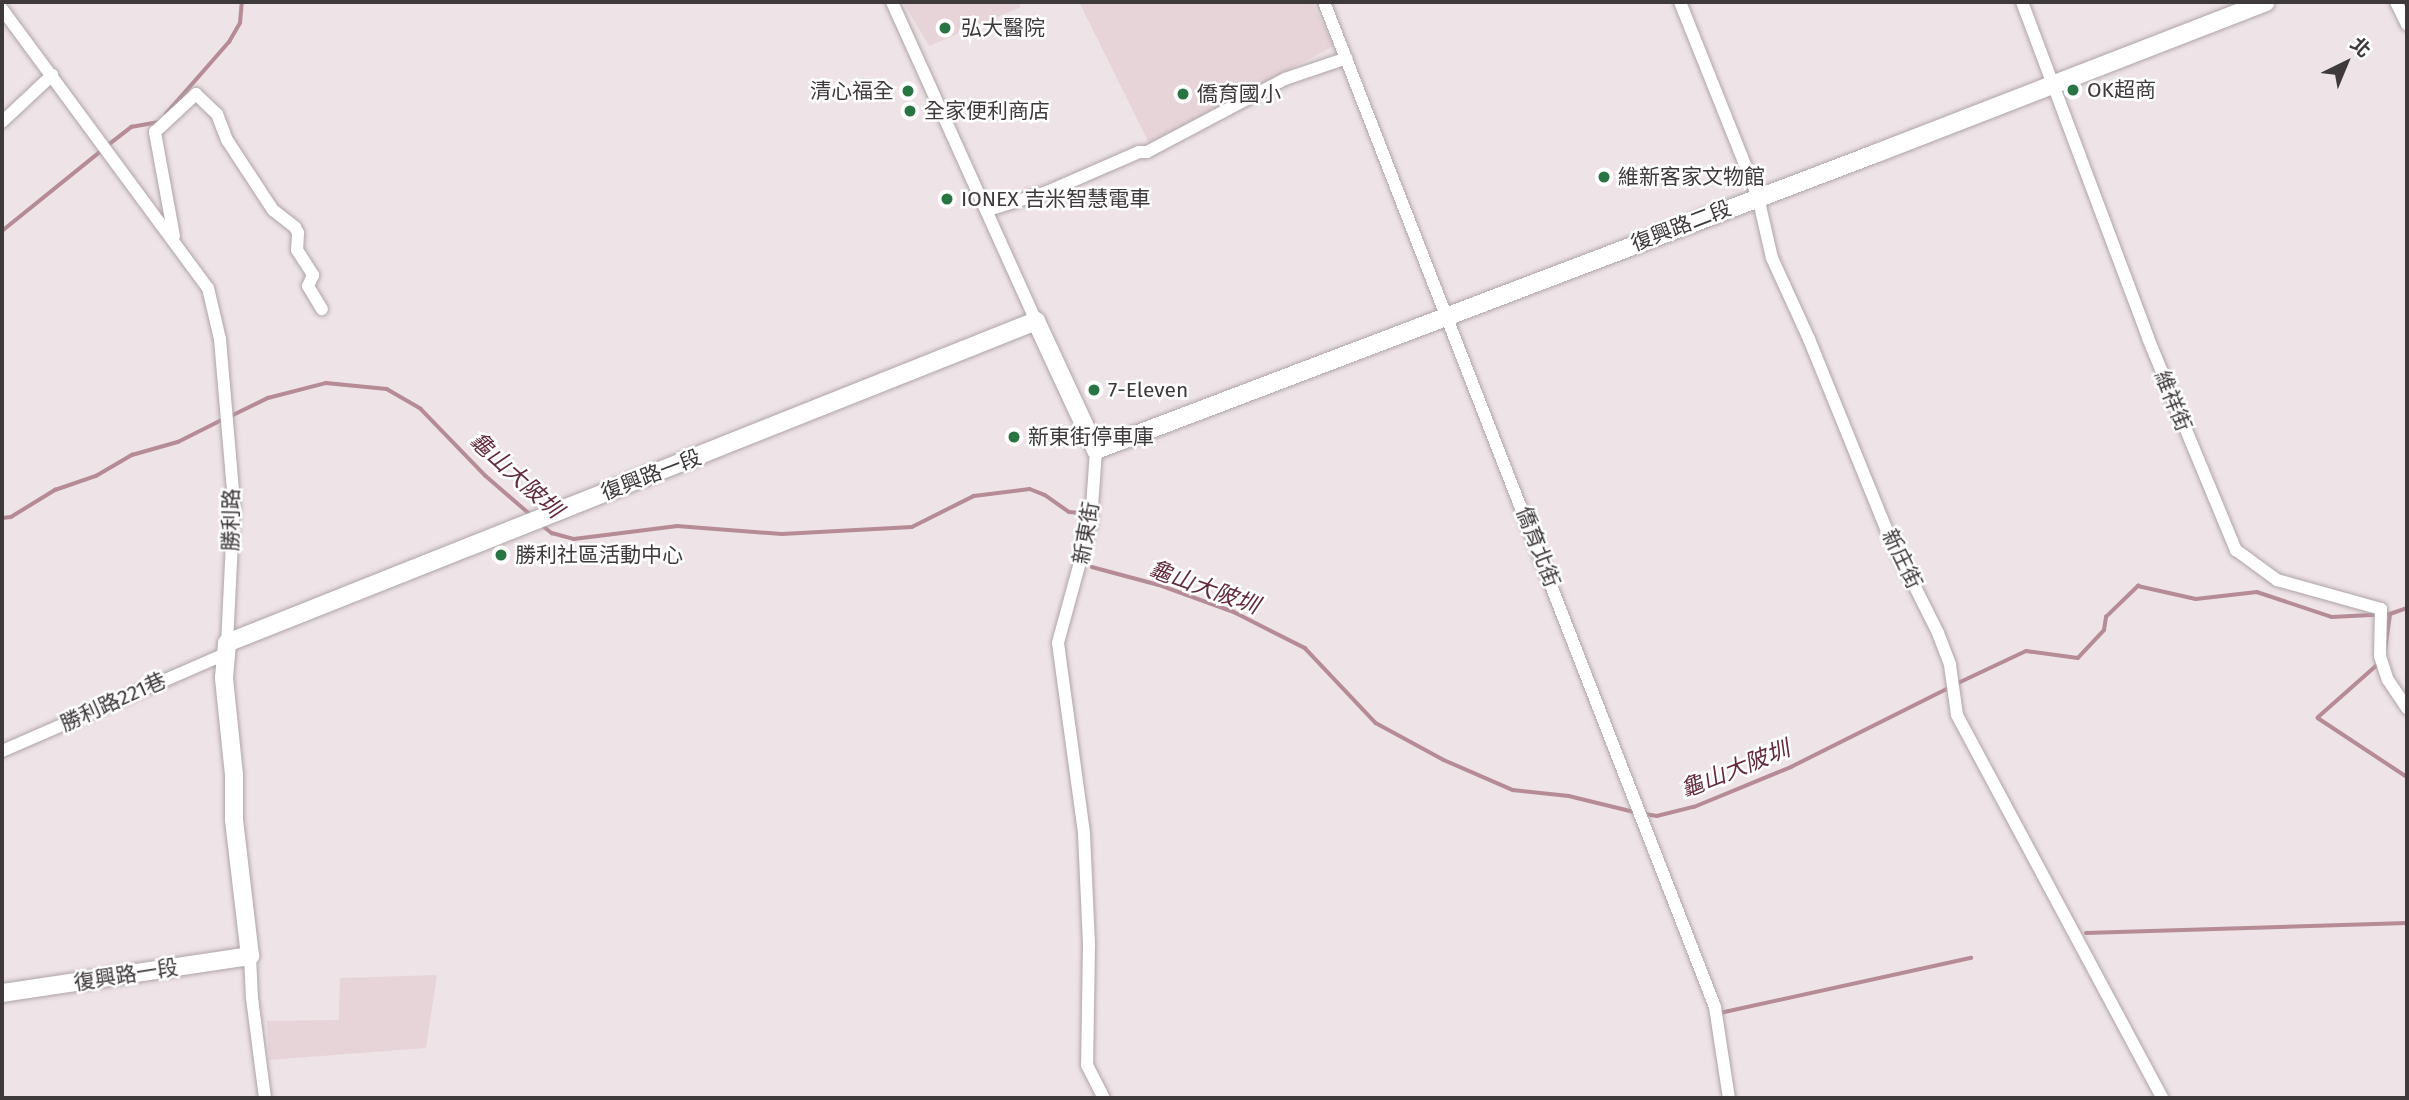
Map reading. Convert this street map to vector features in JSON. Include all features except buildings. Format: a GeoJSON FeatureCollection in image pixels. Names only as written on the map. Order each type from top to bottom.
{"type":"FeatureCollection","features":[{"type":"Feature","properties":{"kind":"street","name":"新東街"},"geometry":{"type":"LineString","coordinates":[[891,2],[1096,450],[1091,522],[1058,643],[1084,834],[1089,944],[1087,1065],[1104,1098]]}},
{"type":"Feature","properties":{"kind":"street","name":"僑育北街"},"geometry":{"type":"LineString","coordinates":[[1324,2],[1449,317],[1715,1007],[1729,1098]]}},
{"type":"Feature","properties":{"kind":"street","name":"新庄街"},"geometry":{"type":"LineString","coordinates":[[1680,2],[1758,197],[1772,258],[1809,339],[1887,531],[1938,633],[1950,665],[1957,715],[2162,1098]]}},
{"type":"Feature","properties":{"kind":"street","name":"維祥街"},"geometry":{"type":"LineString","coordinates":[[2022,2],[2148,338],[2236,550],[2277,580],[2382,609],[2380,656],[2388,680],[2407,708]]}},
{"type":"Feature","properties":{"kind":"street","name":"復興路二段"},"geometry":{"type":"LineString","coordinates":[[1096,450],[2266,2]]}},
{"type":"Feature","properties":{"kind":"street"},"geometry":{"type":"LineString","coordinates":[[2396,2],[2407,24]]}},
{"type":"Feature","properties":{"kind":"street","name":"勝利路"},"geometry":{"type":"LineString","coordinates":[[2,9],[208,288],[220,340],[234,501],[226,648],[234,820],[265,1098]]}},
{"type":"Feature","properties":{"kind":"street"},"geometry":{"type":"LineString","coordinates":[[988,210],[1046,192],[1146,152],[1285,79],[1347,58]]}},
{"type":"Feature","properties":{"kind":"street"},"geometry":{"type":"LineString","coordinates":[[2,122],[52,75]]}},
{"type":"Feature","properties":{"kind":"street"},"geometry":{"type":"LineString","coordinates":[[176,242],[155,132],[196,94],[217,114],[227,139],[272,210],[295,227],[298,233],[297,250],[313,275],[308,286],[322,309]]}},
{"type":"Feature","properties":{"kind":"street","name":"復興路一段"},"geometry":{"type":"LineString","coordinates":[[226,648],[1036,321]]}},
{"type":"Feature","properties":{"kind":"street","name":"勝利路221巷"},"geometry":{"type":"LineString","coordinates":[[2,751],[226,648]]}},
{"type":"Feature","properties":{"kind":"street","name":"復興路一段"},"geometry":{"type":"LineString","coordinates":[[2,993],[250,956]]}},
{"type":"Feature","properties":{"kind":"shaded area","name":"弘大醫院"},"geometry":{"type":"Polygon","coordinates":[[[903,2],[1018,2],[1021,7],[929,46],[903,2]]]}},
{"type":"Feature","properties":{"kind":"shaded area","name":"僑育國小"},"geometry":{"type":"Polygon","coordinates":[[[1079,2],[1312,2],[1334,46],[1149,143],[1079,2]]]}},
{"type":"Feature","properties":{"kind":"shaded area"},"geometry":{"type":"Polygon","coordinates":[[[437,975],[426,1048],[269,1060],[267,1021],[339,1020],[340,978],[437,975]]]}},
{"type":"Feature","properties":{"kind":"waterway","name":"龜山大陂圳"},"geometry":{"type":"LineString","coordinates":[[166,114],[229,42],[240,23],[242,2]]}},
{"type":"Feature","properties":{"kind":"waterway","name":"龜山大陂圳"},"geometry":{"type":"LineString","coordinates":[[107,146],[131,127],[159,122]]}},
{"type":"Feature","properties":{"kind":"waterway","name":"龜山大陂圳"},"geometry":{"type":"LineString","coordinates":[[2,231],[101,151]]}},
{"type":"Feature","properties":{"kind":"waterway","name":"龜山大陂圳"},"geometry":{"type":"LineString","coordinates":[[229,417],[268,398],[326,383],[387,389],[421,409],[486,476],[531,515]]}},
{"type":"Feature","properties":{"kind":"waterway","name":"龜山大陂圳"},"geometry":{"type":"LineString","coordinates":[[2,518],[11,517],[55,490],[96,476],[132,455],[178,442],[222,420]]}},
{"type":"Feature","properties":{"kind":"waterway","name":"龜山大陂圳"},"geometry":{"type":"LineString","coordinates":[[542,525],[552,533],[574,539],[677,526],[782,534],[912,527],[974,496],[1030,489],[1045,495],[1069,512],[1081,513]]}},
{"type":"Feature","properties":{"kind":"waterway","name":"龜山大陂圳"},"geometry":{"type":"LineString","coordinates":[[1092,567],[1159,585],[1234,612],[1305,648],[1376,723],[1444,760],[1513,790],[1569,796],[1638,813]]}},
{"type":"Feature","properties":{"kind":"waterway","name":"龜山大陂圳"},"geometry":{"type":"LineString","coordinates":[[1956,684],[2026,651],[2078,658],[2104,630],[2106,617],[2138,586],[2196,599],[2257,592],[2332,617],[2390,614],[2407,608]]}},
{"type":"Feature","properties":{"kind":"waterway"},"geometry":{"type":"LineString","coordinates":[[2385,650],[2390,614]]}},
{"type":"Feature","properties":{"kind":"waterway"},"geometry":{"type":"LineString","coordinates":[[2379,664],[2318,718],[2407,777]]}},
{"type":"Feature","properties":{"kind":"waterway","name":"龜山大陂圳"},"geometry":{"type":"LineString","coordinates":[[1645,814],[1657,816],[1694,807],[1791,767],[1949,688]]}},
{"type":"Feature","properties":{"kind":"waterway"},"geometry":{"type":"LineString","coordinates":[[2086,933],[2407,923]]}},
{"type":"Feature","properties":{"kind":"waterway"},"geometry":{"type":"LineString","coordinates":[[1720,1013],[1971,958]]}},
{"type":"Feature","properties":{"kind":"waterway"},"geometry":{"type":"LineString","coordinates":[[2395,1098],[2407,1098]]}},
{"type":"Feature","properties":{"kind":"place","name":"弘大醫院"},"geometry":{"type":"Point","coordinates":[945,28]}},
{"type":"Feature","properties":{"kind":"place","name":"OK超商"},"geometry":{"type":"Point","coordinates":[2073,90]}},
{"type":"Feature","properties":{"kind":"place","name":"清心福全"},"geometry":{"type":"Point","coordinates":[908,91]}},
{"type":"Feature","properties":{"kind":"place","name":"僑育國小"},"geometry":{"type":"Point","coordinates":[1183,94]}},
{"type":"Feature","properties":{"kind":"place","name":"全家便利商店"},"geometry":{"type":"Point","coordinates":[910,111]}},
{"type":"Feature","properties":{"kind":"place","name":"維新客家文物館"},"geometry":{"type":"Point","coordinates":[1604,177]}},
{"type":"Feature","properties":{"kind":"place","name":"IONEX 吉米智慧電車"},"geometry":{"type":"Point","coordinates":[947,199]}},
{"type":"Feature","properties":{"kind":"place","name":"7-Eleven"},"geometry":{"type":"Point","coordinates":[1094,390]}},
{"type":"Feature","properties":{"kind":"place","name":"新東街停車庫"},"geometry":{"type":"Point","coordinates":[1014,437]}},
{"type":"Feature","properties":{"kind":"place","name":"勝利社區活動中心"},"geometry":{"type":"Point","coordinates":[501,555]}}]}
